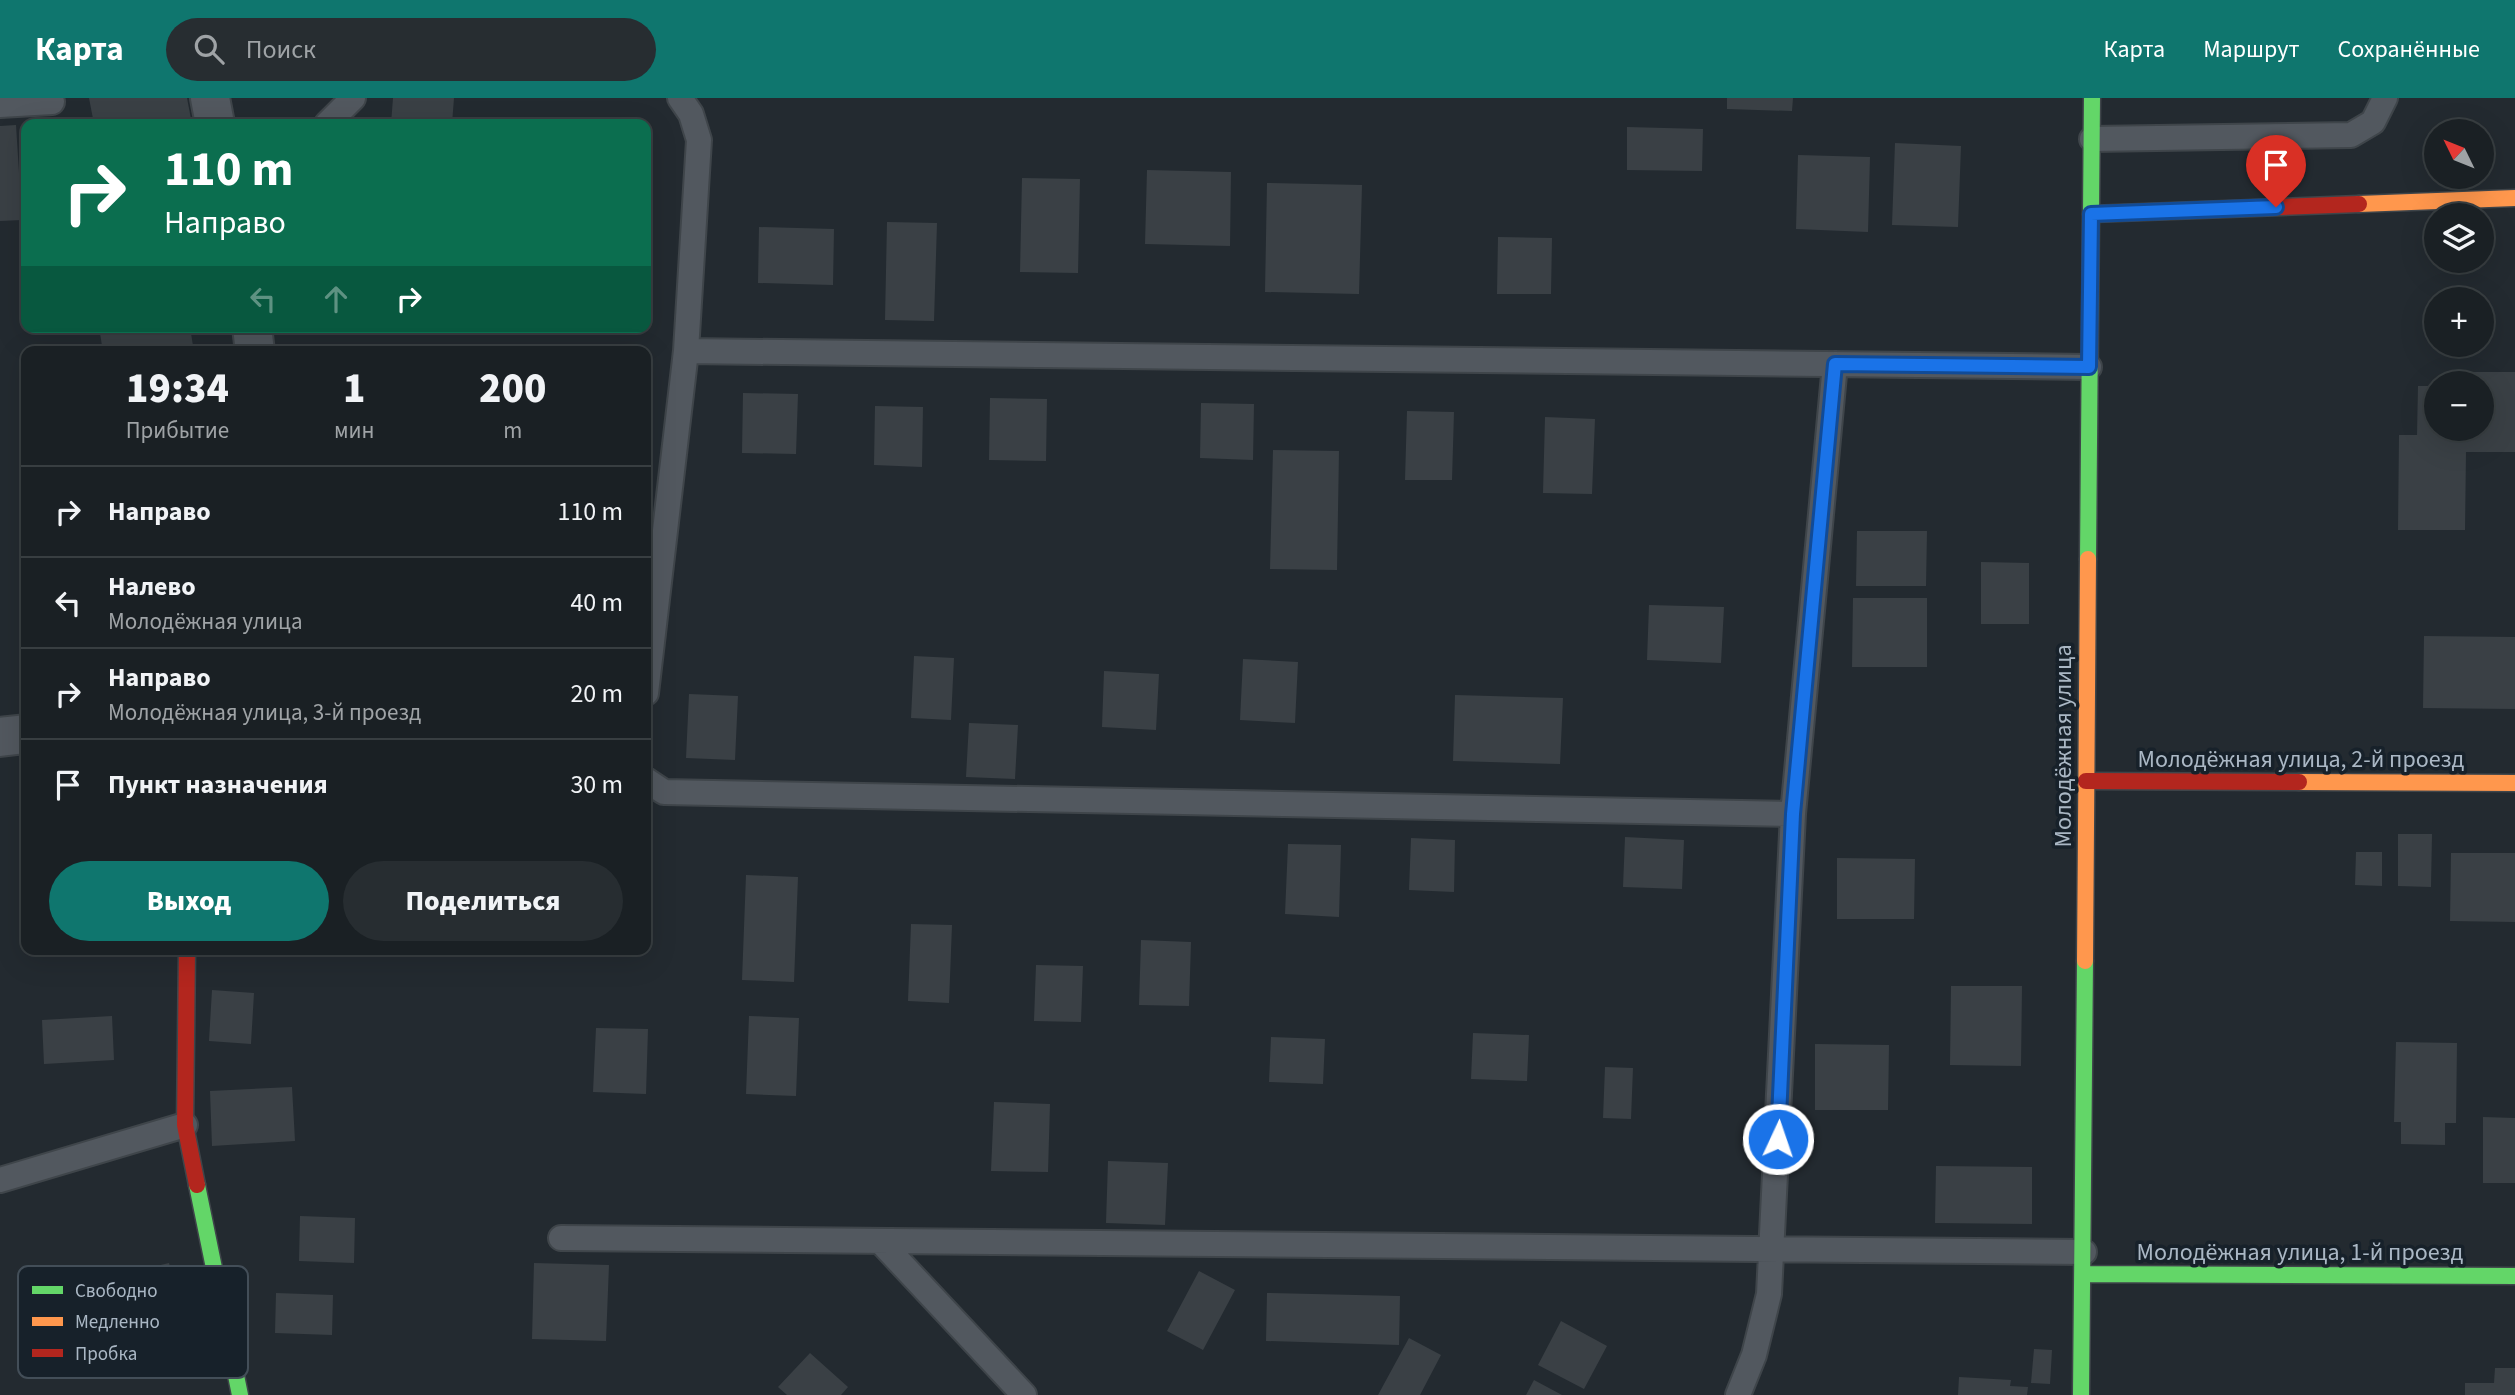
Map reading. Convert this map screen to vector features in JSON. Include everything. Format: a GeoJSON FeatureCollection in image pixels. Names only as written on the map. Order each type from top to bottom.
{"type":"FeatureCollection","features":[{"type":"Feature","properties":{"kind":"street"},"geometry":{"type":"LineString","coordinates":[[210,98],[214,119]]}},
{"type":"Feature","properties":{"kind":"street","name":"Молодёжная улица"},"geometry":{"type":"LineString","coordinates":[[2081,1395],[2092,98]]}},
{"type":"Feature","properties":{"kind":"street"},"geometry":{"type":"LineString","coordinates":[[2091,214],[2515,198]]}},
{"type":"Feature","properties":{"kind":"street"},"geometry":{"type":"LineString","coordinates":[[0,737],[21,735]]}},
{"type":"Feature","properties":{"kind":"street","name":"Молодёжная улица, 2-й проезд"},"geometry":{"type":"LineString","coordinates":[[2086,781],[2515,783]]}},
{"type":"Feature","properties":{"kind":"street"},"geometry":{"type":"LineString","coordinates":[[187,955],[185,1125],[214,1266]]}},
{"type":"Feature","properties":{"kind":"street","name":"Молодёжная улица, 1-й проезд"},"geometry":{"type":"LineString","coordinates":[[2084,1263],[2515,1276]]}},
{"type":"Feature","properties":{"kind":"lane"},"geometry":{"type":"LineString","coordinates":[[332,119],[353,98]]}},
{"type":"Feature","properties":{"kind":"lane"},"geometry":{"type":"LineString","coordinates":[[651,649],[685,351],[699,140],[691,114],[680,98]]}},
{"type":"Feature","properties":{"kind":"lane"},"geometry":{"type":"LineString","coordinates":[[2092,139],[2351,135],[2373,122],[2385,98]]}},
{"type":"Feature","properties":{"kind":"lane"},"geometry":{"type":"LineString","coordinates":[[0,105],[53,108]]}},
{"type":"Feature","properties":{"kind":"lane"},"geometry":{"type":"LineString","coordinates":[[685,351],[2089,367]]}},
{"type":"Feature","properties":{"kind":"lane"},"geometry":{"type":"LineString","coordinates":[[1738,1395],[1754,1355],[1769,1294],[1793,814],[1835,364]]}},
{"type":"Feature","properties":{"kind":"lane"},"geometry":{"type":"LineString","coordinates":[[651,783],[664,792],[1793,814]]}},
{"type":"Feature","properties":{"kind":"lane"},"geometry":{"type":"LineString","coordinates":[[0,1180],[185,1125]]}},
{"type":"Feature","properties":{"kind":"lane"},"geometry":{"type":"LineString","coordinates":[[561,1238],[1773,1248],[2084,1263]]}},
{"type":"Feature","properties":{"kind":"lane"},"geometry":{"type":"LineString","coordinates":[[880,1241],[1024,1395]]}},
{"type":"Feature","properties":{"kind":"building"},"geometry":{"type":"Polygon","coordinates":[[[89,98],[187,98],[191,119],[93,119],[89,98]]]}},
{"type":"Feature","properties":{"kind":"building"},"geometry":{"type":"Polygon","coordinates":[[[393,98],[454,98],[452,119],[391,119],[393,98]]]}},
{"type":"Feature","properties":{"kind":"building"},"geometry":{"type":"Polygon","coordinates":[[[1727,98],[1793,98],[1792,111],[1727,109],[1727,98]]]}},
{"type":"Feature","properties":{"kind":"building"},"geometry":{"type":"Polygon","coordinates":[[[16,125],[21,220],[0,221],[0,126],[16,125]]]}},
{"type":"Feature","properties":{"kind":"building"},"geometry":{"type":"Polygon","coordinates":[[[1627,127],[1703,129],[1702,171],[1627,170],[1627,127]]]}},
{"type":"Feature","properties":{"kind":"building"},"geometry":{"type":"Polygon","coordinates":[[[1895,143],[1961,146],[1958,227],[1892,225],[1895,143]]]}},
{"type":"Feature","properties":{"kind":"building"},"geometry":{"type":"Polygon","coordinates":[[[1798,155],[1870,157],[1868,232],[1796,229],[1798,155]]]}},
{"type":"Feature","properties":{"kind":"building"},"geometry":{"type":"Polygon","coordinates":[[[1147,170],[1231,172],[1230,246],[1145,244],[1147,170]]]}},
{"type":"Feature","properties":{"kind":"building"},"geometry":{"type":"Polygon","coordinates":[[[1022,178],[1080,179],[1078,273],[1020,272],[1022,178]]]}},
{"type":"Feature","properties":{"kind":"building"},"geometry":{"type":"Polygon","coordinates":[[[1267,183],[1362,185],[1359,294],[1265,292],[1267,183]]]}},
{"type":"Feature","properties":{"kind":"building"},"geometry":{"type":"Polygon","coordinates":[[[887,222],[937,223],[934,321],[885,320],[887,222]]]}},
{"type":"Feature","properties":{"kind":"building"},"geometry":{"type":"Polygon","coordinates":[[[759,227],[834,229],[833,285],[758,283],[759,227]]]}},
{"type":"Feature","properties":{"kind":"building"},"geometry":{"type":"Polygon","coordinates":[[[1498,237],[1552,238],[1551,294],[1497,294],[1498,237]]]}},
{"type":"Feature","properties":{"kind":"building"},"geometry":{"type":"Polygon","coordinates":[[[100,333],[191,333],[193,346],[102,346],[100,333]]]}},
{"type":"Feature","properties":{"kind":"building"},"geometry":{"type":"Polygon","coordinates":[[[2494,372],[2515,372],[2515,452],[2466,452],[2465,530],[2398,530],[2399,435],[2417,435],[2418,386],[2424,386],[2424,441],[2494,441],[2494,372]]]}},
{"type":"Feature","properties":{"kind":"building"},"geometry":{"type":"Polygon","coordinates":[[[743,393],[798,394],[796,454],[742,453],[743,393]]]}},
{"type":"Feature","properties":{"kind":"building"},"geometry":{"type":"Polygon","coordinates":[[[990,398],[1047,399],[1046,461],[989,460],[990,398]]]}},
{"type":"Feature","properties":{"kind":"building"},"geometry":{"type":"Polygon","coordinates":[[[1201,403],[1254,404],[1253,460],[1200,458],[1201,403]]]}},
{"type":"Feature","properties":{"kind":"building"},"geometry":{"type":"Polygon","coordinates":[[[875,406],[923,407],[922,467],[874,465],[875,406]]]}},
{"type":"Feature","properties":{"kind":"building"},"geometry":{"type":"Polygon","coordinates":[[[1407,411],[1454,412],[1452,480],[1405,480],[1407,411]]]}},
{"type":"Feature","properties":{"kind":"building"},"geometry":{"type":"Polygon","coordinates":[[[1545,417],[1595,419],[1592,494],[1543,493],[1545,417]]]}},
{"type":"Feature","properties":{"kind":"building"},"geometry":{"type":"Polygon","coordinates":[[[1273,450],[1339,451],[1337,570],[1270,569],[1273,450]]]}},
{"type":"Feature","properties":{"kind":"building"},"geometry":{"type":"Polygon","coordinates":[[[1857,531],[1927,531],[1926,586],[1856,586],[1857,531]]]}},
{"type":"Feature","properties":{"kind":"building"},"geometry":{"type":"Polygon","coordinates":[[[1981,562],[2029,563],[2029,624],[1981,624],[1981,562]]]}},
{"type":"Feature","properties":{"kind":"building"},"geometry":{"type":"Polygon","coordinates":[[[1853,598],[1927,598],[1927,667],[1852,667],[1853,598]]]}},
{"type":"Feature","properties":{"kind":"building"},"geometry":{"type":"Polygon","coordinates":[[[1649,605],[1724,607],[1721,663],[1647,660],[1649,605]]]}},
{"type":"Feature","properties":{"kind":"building"},"geometry":{"type":"Polygon","coordinates":[[[2424,636],[2515,637],[2515,709],[2423,708],[2424,636]]]}},
{"type":"Feature","properties":{"kind":"building"},"geometry":{"type":"Polygon","coordinates":[[[914,656],[954,658],[951,720],[911,718],[914,656]]]}},
{"type":"Feature","properties":{"kind":"building"},"geometry":{"type":"Polygon","coordinates":[[[1243,659],[1298,662],[1295,723],[1240,720],[1243,659]]]}},
{"type":"Feature","properties":{"kind":"building"},"geometry":{"type":"Polygon","coordinates":[[[1104,671],[1159,674],[1156,730],[1102,727],[1104,671]]]}},
{"type":"Feature","properties":{"kind":"building"},"geometry":{"type":"Polygon","coordinates":[[[689,694],[738,696],[735,760],[686,758],[689,694]]]}},
{"type":"Feature","properties":{"kind":"building"},"geometry":{"type":"Polygon","coordinates":[[[1455,695],[1563,698],[1560,764],[1453,761],[1455,695]]]}},
{"type":"Feature","properties":{"kind":"building"},"geometry":{"type":"Polygon","coordinates":[[[969,723],[1018,725],[1015,779],[966,777],[969,723]]]}},
{"type":"Feature","properties":{"kind":"building"},"geometry":{"type":"Polygon","coordinates":[[[2398,834],[2432,834],[2431,887],[2398,886],[2398,834]]]}},
{"type":"Feature","properties":{"kind":"building"},"geometry":{"type":"Polygon","coordinates":[[[1625,837],[1684,840],[1682,889],[1623,887],[1625,837]]]}},
{"type":"Feature","properties":{"kind":"building"},"geometry":{"type":"Polygon","coordinates":[[[1411,838],[1455,840],[1454,892],[1409,890],[1411,838]]]}},
{"type":"Feature","properties":{"kind":"building"},"geometry":{"type":"Polygon","coordinates":[[[1288,844],[1341,845],[1339,917],[1285,914],[1288,844]]]}},
{"type":"Feature","properties":{"kind":"building"},"geometry":{"type":"Polygon","coordinates":[[[2356,852],[2382,852],[2382,886],[2355,885],[2356,852]]]}},
{"type":"Feature","properties":{"kind":"building"},"geometry":{"type":"Polygon","coordinates":[[[2451,853],[2515,853],[2515,922],[2450,921],[2451,853]]]}},
{"type":"Feature","properties":{"kind":"building"},"geometry":{"type":"Polygon","coordinates":[[[1837,858],[1915,859],[1914,919],[1837,919],[1837,858]]]}},
{"type":"Feature","properties":{"kind":"building"},"geometry":{"type":"Polygon","coordinates":[[[746,875],[798,877],[794,982],[742,980],[746,875]]]}},
{"type":"Feature","properties":{"kind":"building"},"geometry":{"type":"Polygon","coordinates":[[[911,924],[952,925],[949,1003],[908,1001],[911,924]]]}},
{"type":"Feature","properties":{"kind":"building"},"geometry":{"type":"Polygon","coordinates":[[[1141,940],[1191,942],[1189,1006],[1139,1005],[1141,940]]]}},
{"type":"Feature","properties":{"kind":"building"},"geometry":{"type":"Polygon","coordinates":[[[1036,965],[1083,966],[1081,1022],[1034,1021],[1036,965]]]}},
{"type":"Feature","properties":{"kind":"building"},"geometry":{"type":"Polygon","coordinates":[[[1951,986],[2022,986],[2021,1066],[1950,1065],[1951,986]]]}},
{"type":"Feature","properties":{"kind":"building"},"geometry":{"type":"Polygon","coordinates":[[[212,990],[254,993],[251,1044],[209,1041],[212,990]]]}},
{"type":"Feature","properties":{"kind":"building"},"geometry":{"type":"Polygon","coordinates":[[[112,1016],[114,1060],[44,1064],[42,1020],[112,1016]]]}},
{"type":"Feature","properties":{"kind":"building"},"geometry":{"type":"Polygon","coordinates":[[[749,1016],[799,1018],[796,1096],[746,1094],[749,1016]]]}},
{"type":"Feature","properties":{"kind":"building"},"geometry":{"type":"Polygon","coordinates":[[[596,1028],[648,1029],[646,1094],[593,1092],[596,1028]]]}},
{"type":"Feature","properties":{"kind":"building"},"geometry":{"type":"Polygon","coordinates":[[[1473,1033],[1529,1035],[1527,1081],[1471,1079],[1473,1033]]]}},
{"type":"Feature","properties":{"kind":"building"},"geometry":{"type":"Polygon","coordinates":[[[1271,1037],[1325,1039],[1323,1084],[1269,1082],[1271,1037]]]}},
{"type":"Feature","properties":{"kind":"building"},"geometry":{"type":"Polygon","coordinates":[[[2396,1042],[2457,1043],[2456,1123],[2445,1123],[2445,1145],[2401,1144],[2401,1122],[2394,1122],[2396,1042]]]}},
{"type":"Feature","properties":{"kind":"building"},"geometry":{"type":"Polygon","coordinates":[[[1815,1044],[1889,1045],[1888,1110],[1815,1110],[1815,1044]]]}},
{"type":"Feature","properties":{"kind":"building"},"geometry":{"type":"Polygon","coordinates":[[[1605,1067],[1633,1068],[1631,1119],[1603,1118],[1605,1067]]]}},
{"type":"Feature","properties":{"kind":"building"},"geometry":{"type":"Polygon","coordinates":[[[292,1087],[295,1141],[212,1146],[210,1091],[292,1087]]]}},
{"type":"Feature","properties":{"kind":"building"},"geometry":{"type":"Polygon","coordinates":[[[994,1102],[1050,1104],[1048,1172],[991,1171],[994,1102]]]}},
{"type":"Feature","properties":{"kind":"building"},"geometry":{"type":"Polygon","coordinates":[[[2483,1117],[2515,1118],[2515,1183],[2483,1183],[2483,1117]]]}},
{"type":"Feature","properties":{"kind":"building"},"geometry":{"type":"Polygon","coordinates":[[[1108,1161],[1168,1163],[1165,1225],[1106,1223],[1108,1161]]]}},
{"type":"Feature","properties":{"kind":"building"},"geometry":{"type":"Polygon","coordinates":[[[1936,1166],[2032,1167],[2032,1224],[1935,1223],[1936,1166]]]}},
{"type":"Feature","properties":{"kind":"building"},"geometry":{"type":"Polygon","coordinates":[[[300,1216],[355,1218],[354,1263],[299,1261],[300,1216]]]}},
{"type":"Feature","properties":{"kind":"building"},"geometry":{"type":"Polygon","coordinates":[[[534,1263],[609,1265],[606,1341],[532,1339],[534,1263]]]}},
{"type":"Feature","properties":{"kind":"building"},"geometry":{"type":"Polygon","coordinates":[[[1199,1271],[1235,1290],[1203,1350],[1167,1331],[1199,1271]]]}},
{"type":"Feature","properties":{"kind":"building"},"geometry":{"type":"Polygon","coordinates":[[[276,1293],[333,1295],[332,1335],[275,1333],[276,1293]]]}},
{"type":"Feature","properties":{"kind":"building"},"geometry":{"type":"Polygon","coordinates":[[[1267,1293],[1400,1296],[1399,1345],[1266,1341],[1267,1293]]]}},
{"type":"Feature","properties":{"kind":"building"},"geometry":{"type":"Polygon","coordinates":[[[1561,1321],[1607,1346],[1584,1389],[1538,1365],[1561,1321]]]}},
{"type":"Feature","properties":{"kind":"building"},"geometry":{"type":"Polygon","coordinates":[[[1409,1338],[1441,1355],[1420,1395],[1378,1395],[1409,1338]]]}},
{"type":"Feature","properties":{"kind":"building"},"geometry":{"type":"Polygon","coordinates":[[[2034,1349],[2052,1350],[2050,1384],[2031,1383],[2034,1349]]]}},
{"type":"Feature","properties":{"kind":"building"},"geometry":{"type":"Polygon","coordinates":[[[810,1353],[848,1387],[841,1395],[787,1395],[778,1387],[810,1353]]]}},
{"type":"Feature","properties":{"kind":"building"},"geometry":{"type":"Polygon","coordinates":[[[2495,1368],[2515,1368],[2515,1395],[2465,1395],[2465,1383],[2494,1383],[2495,1368]]]}},
{"type":"Feature","properties":{"kind":"building"},"geometry":{"type":"Polygon","coordinates":[[[1959,1377],[2011,1380],[2010,1386],[2028,1387],[2027,1395],[1958,1395],[1959,1377]]]}},
{"type":"Feature","properties":{"kind":"building"},"geometry":{"type":"Polygon","coordinates":[[[1534,1380],[1562,1395],[1526,1395],[1534,1380]]]}},
{"type":"Feature","properties":{"kind":"traffic: fast"},"geometry":{"type":"LineString","coordinates":[[2088,559],[2092,98]]}},
{"type":"Feature","properties":{"kind":"traffic: fast"},"geometry":{"type":"LineString","coordinates":[[2081,1395],[2085,961]]}},
{"type":"Feature","properties":{"kind":"traffic: fast"},"geometry":{"type":"LineString","coordinates":[[197,1185],[214,1266]]}},
{"type":"Feature","properties":{"kind":"traffic: fast"},"geometry":{"type":"LineString","coordinates":[[2084,1274],[2515,1276]]}},
{"type":"Feature","properties":{"kind":"traffic: fast"},"geometry":{"type":"LineString","coordinates":[[237,1378],[240,1395]]}},
{"type":"Feature","properties":{"kind":"traffic: slow"},"geometry":{"type":"LineString","coordinates":[[2359,204],[2515,198]]}},
{"type":"Feature","properties":{"kind":"traffic: slow"},"geometry":{"type":"LineString","coordinates":[[2085,961],[2088,559]]}},
{"type":"Feature","properties":{"kind":"traffic: slow"},"geometry":{"type":"LineString","coordinates":[[2299,782],[2515,783]]}},
{"type":"Feature","properties":{"kind":"traffic: jam"},"geometry":{"type":"LineString","coordinates":[[2091,214],[2359,204]]}},
{"type":"Feature","properties":{"kind":"traffic: jam"},"geometry":{"type":"LineString","coordinates":[[2086,781],[2299,782]]}},
{"type":"Feature","properties":{"kind":"traffic: jam"},"geometry":{"type":"LineString","coordinates":[[187,955],[185,1125],[197,1185]]}},
{"type":"Feature","properties":{"kind":"route"},"geometry":{"type":"LineString","coordinates":[[1778,1139],[1793,814],[1835,364],[2089,367],[2091,214],[2276,207]]}}]}
